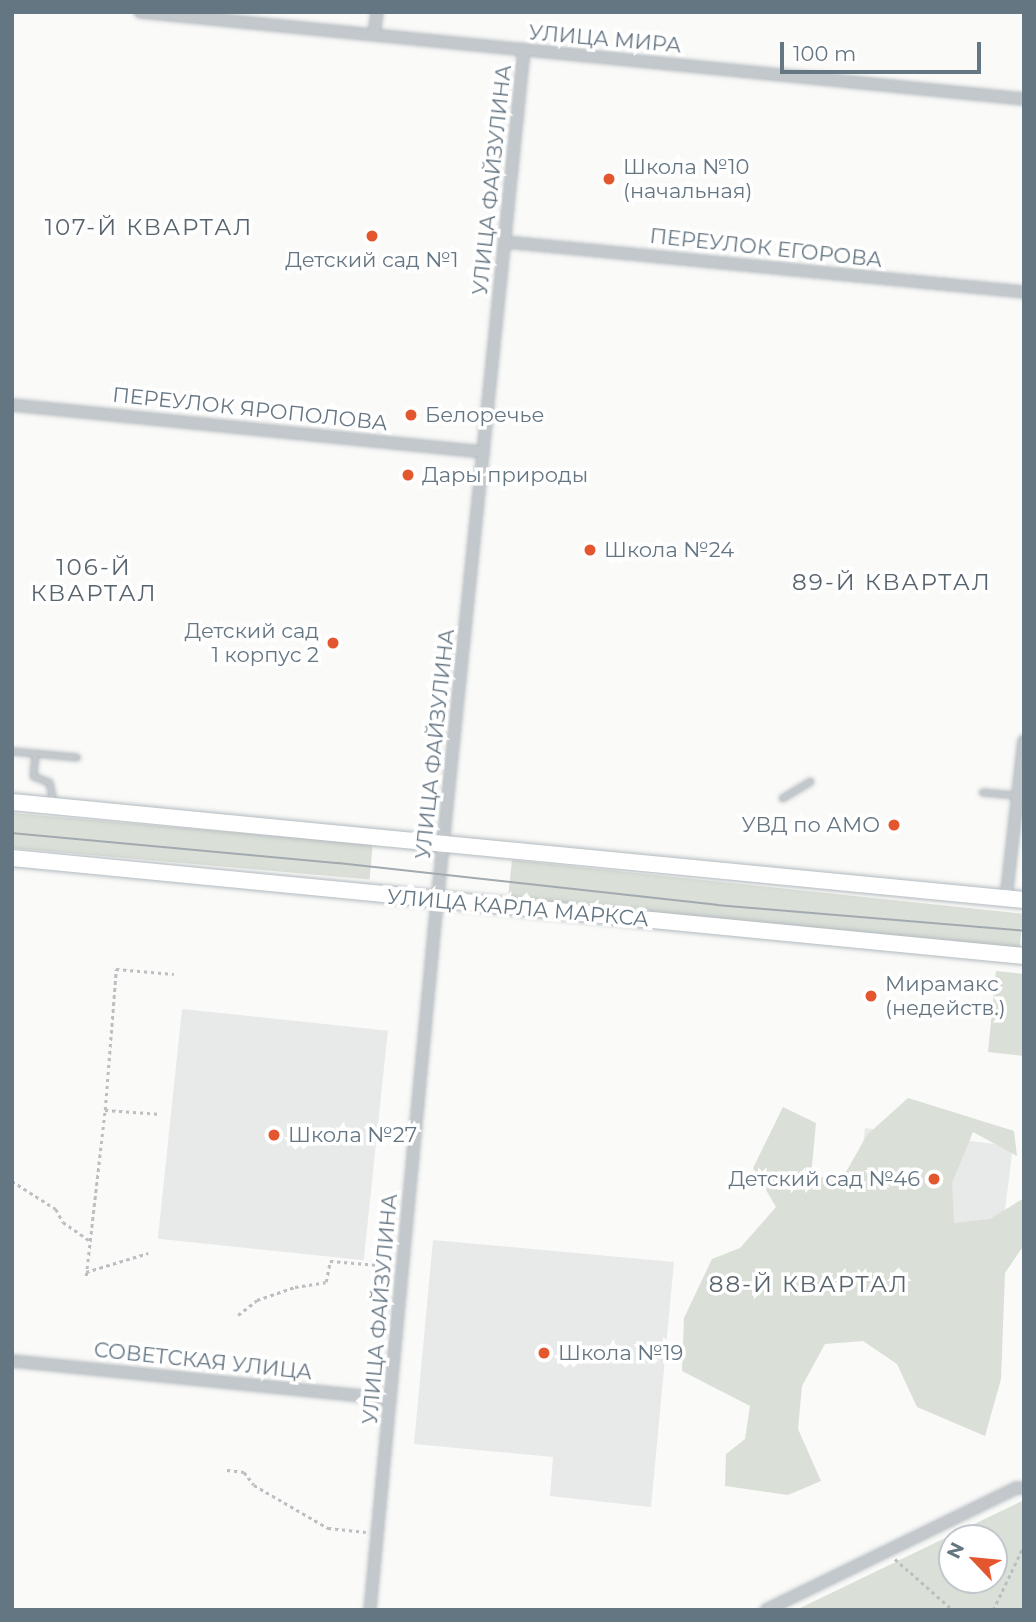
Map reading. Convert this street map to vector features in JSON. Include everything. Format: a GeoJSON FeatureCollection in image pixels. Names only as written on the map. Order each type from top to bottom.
{"type":"FeatureCollection","features":[{"type":"Feature","properties":{"kind":"main road"},"geometry":{"type":"LineString","coordinates":[[12,802],[1024,900]]}},
{"type":"Feature","properties":{"kind":"main road","name":"УЛИЦА КАРЛА МАРКСА"},"geometry":{"type":"LineString","coordinates":[[12,858],[1024,956]]}},
{"type":"Feature","properties":{"kind":"street","name":"УЛИЦА МИРА"},"geometry":{"type":"LineString","coordinates":[[140,12],[1024,99]]}},
{"type":"Feature","properties":{"kind":"street"},"geometry":{"type":"LineString","coordinates":[[374,34],[377,12]]}},
{"type":"Feature","properties":{"kind":"street","name":"УЛИЦА ФАЙЗУЛИНА"},"geometry":{"type":"LineString","coordinates":[[370,1610],[524,50]]}},
{"type":"Feature","properties":{"kind":"street","name":"ПЕРЕУЛОК ЕГОРОВА"},"geometry":{"type":"LineString","coordinates":[[505,242],[1024,292]]}},
{"type":"Feature","properties":{"kind":"street","name":"ПЕРЕУЛОК ЯРОПОЛОВА"},"geometry":{"type":"LineString","coordinates":[[12,405],[484,452]]}},
{"type":"Feature","properties":{"kind":"street"},"geometry":{"type":"LineString","coordinates":[[1006,898],[1024,741]]}},
{"type":"Feature","properties":{"kind":"street","name":"СОВЕТСКАЯ УЛИЦА"},"geometry":{"type":"LineString","coordinates":[[12,1362],[390,1399]]}},
{"type":"Feature","properties":{"kind":"street"},"geometry":{"type":"LineString","coordinates":[[766,1610],[1016,1488],[1024,1488]]}},
{"type":"Feature","properties":{"kind":"lane"},"geometry":{"type":"LineString","coordinates":[[12,751],[77,757]]}},
{"type":"Feature","properties":{"kind":"lane"},"geometry":{"type":"LineString","coordinates":[[35,753],[33,776],[49,782],[51,796]]}},
{"type":"Feature","properties":{"kind":"lane"},"geometry":{"type":"LineString","coordinates":[[782,798],[810,781]]}},
{"type":"Feature","properties":{"kind":"lane"},"geometry":{"type":"LineString","coordinates":[[982,792],[1018,795]]}},
{"type":"Feature","properties":{"kind":"path"},"geometry":{"type":"LineString","coordinates":[[148,1253],[86,1274],[105,1110],[116,969],[174,974]]}},
{"type":"Feature","properties":{"kind":"path"},"geometry":{"type":"LineString","coordinates":[[105,1110],[161,1114]]}},
{"type":"Feature","properties":{"kind":"path"},"geometry":{"type":"LineString","coordinates":[[12,1181],[56,1209],[63,1222],[90,1241]]}},
{"type":"Feature","properties":{"kind":"path"},"geometry":{"type":"LineString","coordinates":[[238,1315],[257,1300],[295,1287],[326,1282],[330,1261],[394,1266]]}},
{"type":"Feature","properties":{"kind":"path"},"geometry":{"type":"LineString","coordinates":[[227,1470],[244,1472],[254,1485],[328,1528],[369,1532]]}},
{"type":"Feature","properties":{"kind":"path"},"geometry":{"type":"LineString","coordinates":[[993,1610],[1024,1545]]}},
{"type":"Feature","properties":{"kind":"path"},"geometry":{"type":"LineString","coordinates":[[889,1551],[896,1561],[953,1610]]}},
{"type":"Feature","properties":{"kind":"shaded area"},"geometry":{"type":"Polygon","coordinates":[[[12,813],[373,845],[370,879],[12,848],[12,813]]]}},
{"type":"Feature","properties":{"kind":"shaded area"},"geometry":{"type":"Polygon","coordinates":[[[512,860],[1023,914],[1019,951],[508,897],[512,860]]]}},
{"type":"Feature","properties":{"kind":"shaded area"},"geometry":{"type":"Polygon","coordinates":[[[996,971],[1024,974],[1024,1056],[988,1052],[996,971]]]}},
{"type":"Feature","properties":{"kind":"shaded area","name":"Школа №27"},"geometry":{"type":"Polygon","coordinates":[[[182,1009],[388,1031],[364,1260],[158,1239],[182,1009]]]}},
{"type":"Feature","properties":{"kind":"shaded area"},"geometry":{"type":"Polygon","coordinates":[[[908,1098],[1014,1131],[1017,1156],[973,1132],[952,1183],[954,1223],[990,1219],[1024,1198],[1024,1245],[1005,1273],[1001,1379],[985,1436],[917,1407],[897,1364],[863,1341],[825,1344],[802,1386],[798,1429],[821,1481],[788,1495],[725,1486],[726,1454],[745,1439],[750,1406],[682,1371],[684,1318],[712,1259],[740,1248],[776,1207],[753,1168],[783,1107],[816,1123],[811,1176],[842,1179],[867,1135],[908,1098]]]}},
{"type":"Feature","properties":{"kind":"shaded area","name":"Детский сад №46"},"geometry":{"type":"Polygon","coordinates":[[[865,1128],[1013,1146],[1002,1232],[855,1213],[865,1128]]]}},
{"type":"Feature","properties":{"kind":"shaded area","name":"Школа №19"},"geometry":{"type":"Polygon","coordinates":[[[433,1240],[674,1262],[651,1507],[550,1496],[553,1457],[414,1444],[433,1240]]]}},
{"type":"Feature","properties":{"kind":"shaded area"},"geometry":{"type":"Polygon","coordinates":[[[1024,1500],[1024,1610],[796,1610],[938,1541],[938,1594],[1008,1594],[1008,1524],[974,1524],[1024,1500]]]}},
{"type":"Feature","properties":{"kind":"tram line"},"geometry":{"type":"LineString","coordinates":[[12,833],[338,863],[717,905],[1024,931]]}},
{"type":"Feature","properties":{"kind":"place","name":"Школа №10 (начальная)"},"geometry":{"type":"Point","coordinates":[609,179]}},
{"type":"Feature","properties":{"kind":"place","name":"Детский сад №1"},"geometry":{"type":"Point","coordinates":[372,236]}},
{"type":"Feature","properties":{"kind":"place","name":"Белоречье"},"geometry":{"type":"Point","coordinates":[411,415]}},
{"type":"Feature","properties":{"kind":"place","name":"Дары природы"},"geometry":{"type":"Point","coordinates":[408,475]}},
{"type":"Feature","properties":{"kind":"place","name":"Школа №24"},"geometry":{"type":"Point","coordinates":[590,550]}},
{"type":"Feature","properties":{"kind":"place","name":"Детский сад 1 корпус 2"},"geometry":{"type":"Point","coordinates":[333,643]}},
{"type":"Feature","properties":{"kind":"place","name":"УВД по АМО"},"geometry":{"type":"Point","coordinates":[894,825]}},
{"type":"Feature","properties":{"kind":"place","name":"Мирамакс (недейств.)"},"geometry":{"type":"Point","coordinates":[871,996]}},
{"type":"Feature","properties":{"kind":"place","name":"Школа №27"},"geometry":{"type":"Point","coordinates":[274,1135]}},
{"type":"Feature","properties":{"kind":"place","name":"Детский сад №46"},"geometry":{"type":"Point","coordinates":[934,1179]}},
{"type":"Feature","properties":{"kind":"place","name":"Школа №19"},"geometry":{"type":"Point","coordinates":[544,1353]}},
{"type":"Feature","properties":{"kind":"district","name":"107-Й КВАРТАЛ"},"geometry":{"type":"Point","coordinates":[149,227]}},
{"type":"Feature","properties":{"kind":"district","name":"106-Й КВАРТАЛ"},"geometry":{"type":"Point","coordinates":[94,580]}},
{"type":"Feature","properties":{"kind":"district","name":"89-Й КВАРТАЛ"},"geometry":{"type":"Point","coordinates":[892,582]}},
{"type":"Feature","properties":{"kind":"district","name":"88-Й КВАРТАЛ"},"geometry":{"type":"Point","coordinates":[809,1284]}}]}
